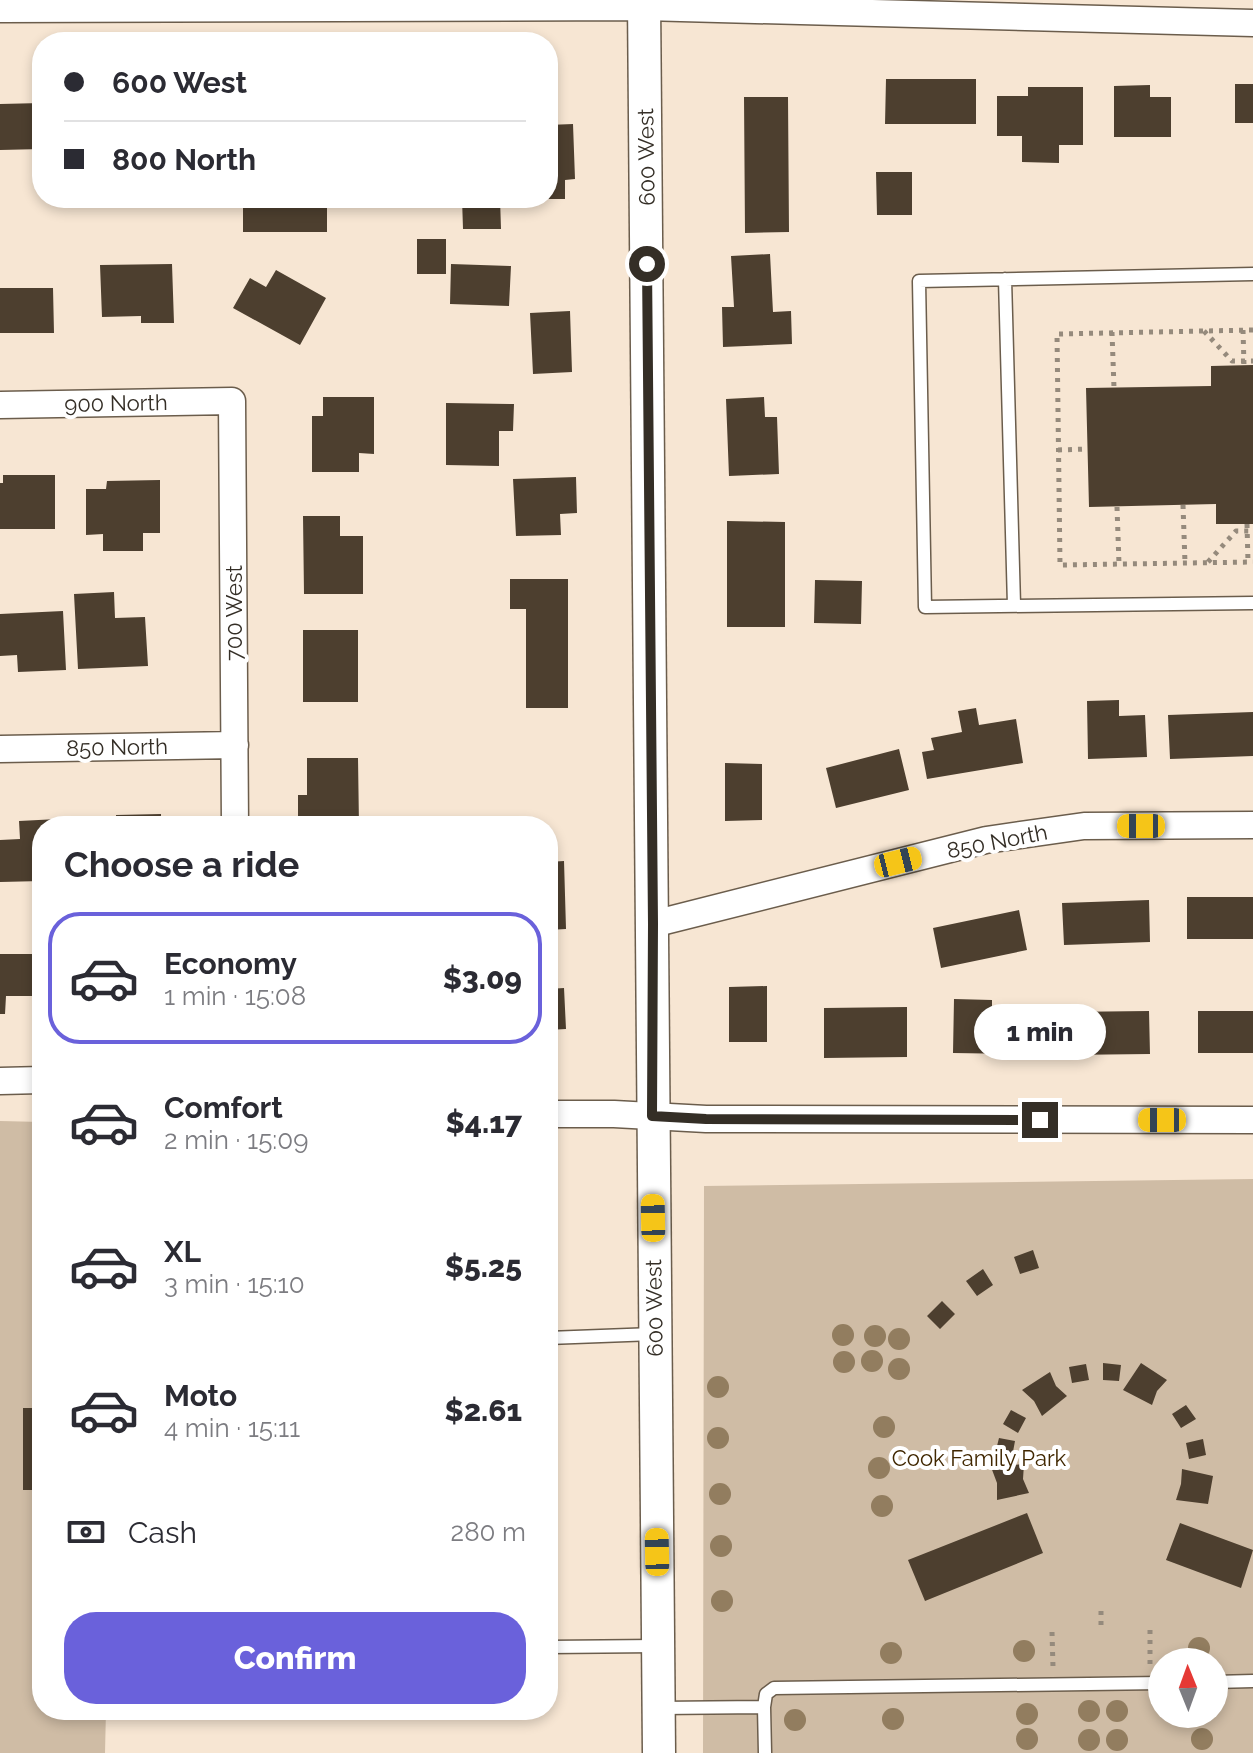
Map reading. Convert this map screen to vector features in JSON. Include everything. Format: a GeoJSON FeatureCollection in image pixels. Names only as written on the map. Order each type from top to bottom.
{"type":"FeatureCollection","features":[{"type":"Feature","properties":{"kind":"street"},"geometry":{"type":"LineString","coordinates":[[0,9],[644,3],[1253,23]]}},
{"type":"Feature","properties":{"kind":"street","name":"600 West"},"geometry":{"type":"LineString","coordinates":[[644,3],[659,1753]]}},
{"type":"Feature","properties":{"kind":"street","name":"900 North"},"geometry":{"type":"LineString","coordinates":[[0,405],[232,401]]}},
{"type":"Feature","properties":{"kind":"street","name":"700 West"},"geometry":{"type":"LineString","coordinates":[[232,401],[235,816]]}},
{"type":"Feature","properties":{"kind":"street","name":"850 North"},"geometry":{"type":"LineString","coordinates":[[0,749],[235,745]]}},
{"type":"Feature","properties":{"kind":"street","name":"850 North"},"geometry":{"type":"LineString","coordinates":[[653,924],[986,840],[1084,826],[1253,825]]}},
{"type":"Feature","properties":{"kind":"street"},"geometry":{"type":"LineString","coordinates":[[0,1081],[32,1080]]}},
{"type":"Feature","properties":{"kind":"street"},"geometry":{"type":"LineString","coordinates":[[558,1114],[722,1119],[1253,1120]]}},
{"type":"Feature","properties":{"kind":"lane"},"geometry":{"type":"LineString","coordinates":[[1253,274],[919,281],[925,607],[1253,603]]}},
{"type":"Feature","properties":{"kind":"lane"},"geometry":{"type":"LineString","coordinates":[[1005,279],[1014,605]]}},
{"type":"Feature","properties":{"kind":"lane"},"geometry":{"type":"LineString","coordinates":[[558,1338],[654,1334]]}},
{"type":"Feature","properties":{"kind":"lane"},"geometry":{"type":"LineString","coordinates":[[558,1647],[657,1646]]}},
{"type":"Feature","properties":{"kind":"lane"},"geometry":{"type":"LineString","coordinates":[[1228,1682],[1253,1681]]}},
{"type":"Feature","properties":{"kind":"lane"},"geometry":{"type":"LineString","coordinates":[[765,1753],[764,1707],[766,1694],[774,1688],[1148,1683]]}},
{"type":"Feature","properties":{"kind":"lane"},"geometry":{"type":"LineString","coordinates":[[658,1708],[764,1707]]}},
{"type":"Feature","properties":{"kind":"path"},"geometry":{"type":"LineString","coordinates":[[1243,330],[1244,363]]}},
{"type":"Feature","properties":{"kind":"path"},"geometry":{"type":"LineString","coordinates":[[1207,563],[1236,531],[1249,528],[1250,562],[1207,563],[1060,565],[1057,334],[1253,330]]}},
{"type":"Feature","properties":{"kind":"path"},"geometry":{"type":"LineString","coordinates":[[1203,331],[1232,361],[1253,361]]}},
{"type":"Feature","properties":{"kind":"path"},"geometry":{"type":"LineString","coordinates":[[1112,332],[1114,388]]}},
{"type":"Feature","properties":{"kind":"path"},"geometry":{"type":"LineString","coordinates":[[1058,450],[1087,449]]}},
{"type":"Feature","properties":{"kind":"path"},"geometry":{"type":"LineString","coordinates":[[1183,505],[1185,563]]}},
{"type":"Feature","properties":{"kind":"path"},"geometry":{"type":"LineString","coordinates":[[1117,507],[1119,564]]}},
{"type":"Feature","properties":{"kind":"path"},"geometry":{"type":"LineString","coordinates":[[1101,1605],[1101,1625]]}},
{"type":"Feature","properties":{"kind":"path"},"geometry":{"type":"LineString","coordinates":[[1150,1630],[1152,1648]]}},
{"type":"Feature","properties":{"kind":"path"},"geometry":{"type":"LineString","coordinates":[[1052,1632],[1053,1684]]}},
{"type":"Feature","properties":{"kind":"green space"},"geometry":{"type":"Polygon","coordinates":[[[0,1121],[32,1122],[32,1720],[106,1720],[105,1753],[0,1753],[0,1121]]]}},
{"type":"Feature","properties":{"kind":"green space","name":"Cook Family Park"},"geometry":{"type":"Polygon","coordinates":[[[1253,1179],[1253,1753],[703,1753],[704,1186],[1253,1179]]]}},
{"type":"Feature","properties":{"kind":"building"},"geometry":{"type":"Polygon","coordinates":[[[886,79],[976,79],[976,124],[885,124],[886,79]]]}},
{"type":"Feature","properties":{"kind":"building"},"geometry":{"type":"Polygon","coordinates":[[[1235,84],[1253,84],[1253,123],[1235,123],[1235,84]]]}},
{"type":"Feature","properties":{"kind":"building"},"geometry":{"type":"Polygon","coordinates":[[[1150,85],[1150,97],[1171,97],[1171,137],[1114,137],[1114,86],[1150,85]]]}},
{"type":"Feature","properties":{"kind":"building"},"geometry":{"type":"Polygon","coordinates":[[[1028,87],[1083,87],[1083,145],[1059,145],[1059,163],[1022,162],[1022,136],[997,136],[997,96],[1028,96],[1028,87]]]}},
{"type":"Feature","properties":{"kind":"building"},"geometry":{"type":"Polygon","coordinates":[[[744,97],[788,97],[789,232],[745,233],[744,97]]]}},
{"type":"Feature","properties":{"kind":"building"},"geometry":{"type":"Polygon","coordinates":[[[32,103],[32,149],[0,150],[0,104],[32,103]]]}},
{"type":"Feature","properties":{"kind":"building"},"geometry":{"type":"Polygon","coordinates":[[[573,124],[575,179],[565,180],[565,199],[558,199],[558,125],[573,124]]]}},
{"type":"Feature","properties":{"kind":"building"},"geometry":{"type":"Polygon","coordinates":[[[876,172],[912,172],[912,215],[877,215],[876,172]]]}},
{"type":"Feature","properties":{"kind":"building"},"geometry":{"type":"Polygon","coordinates":[[[243,208],[327,208],[327,232],[243,232],[243,208]]]}},
{"type":"Feature","properties":{"kind":"building"},"geometry":{"type":"Polygon","coordinates":[[[462,208],[500,208],[501,229],[463,229],[462,208]]]}},
{"type":"Feature","properties":{"kind":"building"},"geometry":{"type":"Polygon","coordinates":[[[417,239],[446,239],[446,274],[417,274],[417,239]]]}},
{"type":"Feature","properties":{"kind":"building"},"geometry":{"type":"Polygon","coordinates":[[[770,254],[773,312],[791,311],[792,344],[723,347],[722,307],[734,307],[731,256],[770,254]]]}},
{"type":"Feature","properties":{"kind":"building"},"geometry":{"type":"Polygon","coordinates":[[[172,264],[174,323],[141,323],[141,316],[102,317],[100,265],[172,264]]]}},
{"type":"Feature","properties":{"kind":"building"},"geometry":{"type":"Polygon","coordinates":[[[451,264],[511,266],[509,306],[450,304],[451,264]]]}},
{"type":"Feature","properties":{"kind":"building"},"geometry":{"type":"Polygon","coordinates":[[[276,270],[326,298],[300,345],[233,308],[250,278],[266,287],[276,270]]]}},
{"type":"Feature","properties":{"kind":"building"},"geometry":{"type":"Polygon","coordinates":[[[0,288],[53,288],[54,333],[0,333],[0,288]]]}},
{"type":"Feature","properties":{"kind":"building"},"geometry":{"type":"Polygon","coordinates":[[[570,311],[572,372],[533,374],[530,313],[570,311]]]}},
{"type":"Feature","properties":{"kind":"building"},"geometry":{"type":"Polygon","coordinates":[[[1253,365],[1253,524],[1216,524],[1216,504],[1089,507],[1086,388],[1211,386],[1211,366],[1253,365]]]}},
{"type":"Feature","properties":{"kind":"building"},"geometry":{"type":"Polygon","coordinates":[[[323,397],[374,397],[374,454],[359,453],[359,472],[312,472],[312,416],[323,416],[323,397]]]}},
{"type":"Feature","properties":{"kind":"building"},"geometry":{"type":"Polygon","coordinates":[[[764,397],[765,417],[777,417],[779,474],[729,476],[726,399],[764,397]]]}},
{"type":"Feature","properties":{"kind":"building"},"geometry":{"type":"Polygon","coordinates":[[[446,403],[514,404],[513,431],[499,431],[499,466],[446,465],[446,403]]]}},
{"type":"Feature","properties":{"kind":"building"},"geometry":{"type":"Polygon","coordinates":[[[3,475],[55,475],[55,529],[0,529],[0,483],[3,483],[3,475]]]}},
{"type":"Feature","properties":{"kind":"building"},"geometry":{"type":"Polygon","coordinates":[[[576,477],[577,513],[560,514],[561,535],[516,536],[513,479],[576,477]]]}},
{"type":"Feature","properties":{"kind":"building"},"geometry":{"type":"Polygon","coordinates":[[[160,480],[160,533],[143,533],[143,551],[103,551],[103,534],[86,535],[86,489],[106,489],[107,481],[160,480]]]}},
{"type":"Feature","properties":{"kind":"building"},"geometry":{"type":"Polygon","coordinates":[[[303,516],[340,516],[340,536],[363,536],[363,594],[304,594],[303,516]]]}},
{"type":"Feature","properties":{"kind":"building"},"geometry":{"type":"Polygon","coordinates":[[[727,521],[785,522],[785,627],[727,627],[727,521]]]}},
{"type":"Feature","properties":{"kind":"building"},"geometry":{"type":"Polygon","coordinates":[[[510,579],[568,579],[568,708],[526,708],[526,609],[510,609],[510,579]]]}},
{"type":"Feature","properties":{"kind":"building"},"geometry":{"type":"Polygon","coordinates":[[[815,580],[862,581],[861,624],[814,623],[815,580]]]}},
{"type":"Feature","properties":{"kind":"building"},"geometry":{"type":"Polygon","coordinates":[[[114,592],[115,618],[145,617],[148,666],[78,669],[74,594],[114,592]]]}},
{"type":"Feature","properties":{"kind":"building"},"geometry":{"type":"Polygon","coordinates":[[[63,611],[66,670],[18,672],[17,655],[0,656],[0,614],[63,611]]]}},
{"type":"Feature","properties":{"kind":"building"},"geometry":{"type":"Polygon","coordinates":[[[303,630],[358,630],[358,702],[303,702],[303,630]]]}},
{"type":"Feature","properties":{"kind":"building"},"geometry":{"type":"Polygon","coordinates":[[[1119,700],[1119,716],[1145,715],[1147,757],[1088,759],[1087,701],[1119,700]]]}},
{"type":"Feature","properties":{"kind":"building"},"geometry":{"type":"Polygon","coordinates":[[[976,708],[979,725],[1016,719],[1023,763],[927,779],[922,752],[934,750],[931,738],[962,732],[958,711],[976,708]]]}},
{"type":"Feature","properties":{"kind":"building"},"geometry":{"type":"Polygon","coordinates":[[[1253,712],[1253,756],[1170,759],[1168,715],[1253,712]]]}},
{"type":"Feature","properties":{"kind":"building"},"geometry":{"type":"Polygon","coordinates":[[[899,749],[909,790],[836,808],[826,768],[899,749]]]}},
{"type":"Feature","properties":{"kind":"building"},"geometry":{"type":"Polygon","coordinates":[[[307,758],[358,758],[359,816],[298,816],[298,795],[307,795],[307,758]]]}},
{"type":"Feature","properties":{"kind":"building"},"geometry":{"type":"Polygon","coordinates":[[[725,763],[762,764],[762,820],[725,821],[725,763]]]}},
{"type":"Feature","properties":{"kind":"building"},"geometry":{"type":"Polygon","coordinates":[[[161,814],[161,816],[116,816],[161,814]]]}},
{"type":"Feature","properties":{"kind":"building"},"geometry":{"type":"Polygon","coordinates":[[[32,820],[32,881],[0,882],[0,840],[20,839],[19,821],[32,820]]]}},
{"type":"Feature","properties":{"kind":"building"},"geometry":{"type":"Polygon","coordinates":[[[558,861],[564,861],[566,929],[558,929],[558,861]]]}},
{"type":"Feature","properties":{"kind":"building"},"geometry":{"type":"Polygon","coordinates":[[[1187,897],[1253,897],[1253,939],[1187,939],[1187,897]]]}},
{"type":"Feature","properties":{"kind":"building"},"geometry":{"type":"Polygon","coordinates":[[[1149,900],[1150,942],[1064,945],[1062,903],[1149,900]]]}},
{"type":"Feature","properties":{"kind":"building"},"geometry":{"type":"Polygon","coordinates":[[[1019,910],[1027,950],[941,968],[933,928],[1019,910]]]}},
{"type":"Feature","properties":{"kind":"building"},"geometry":{"type":"Polygon","coordinates":[[[0,954],[32,954],[32,996],[6,996],[5,1014],[0,1014],[0,954]]]}},
{"type":"Feature","properties":{"kind":"building"},"geometry":{"type":"Polygon","coordinates":[[[767,986],[767,1042],[729,1042],[729,987],[767,986]]]}},
{"type":"Feature","properties":{"kind":"building"},"geometry":{"type":"Polygon","coordinates":[[[558,988],[564,988],[566,1029],[558,1029],[558,988]]]}},
{"type":"Feature","properties":{"kind":"building"},"geometry":{"type":"Polygon","coordinates":[[[954,999],[992,1000],[992,1013],[1027,1013],[1026,1054],[953,1053],[954,999]]]}},
{"type":"Feature","properties":{"kind":"building"},"geometry":{"type":"Polygon","coordinates":[[[907,1007],[907,1057],[824,1058],[824,1008],[907,1007]]]}},
{"type":"Feature","properties":{"kind":"building"},"geometry":{"type":"Polygon","coordinates":[[[1149,1011],[1150,1054],[1064,1055],[1063,1012],[1149,1011]]]}},
{"type":"Feature","properties":{"kind":"building"},"geometry":{"type":"Polygon","coordinates":[[[1198,1011],[1253,1011],[1253,1053],[1198,1053],[1198,1011]]]}},
{"type":"Feature","properties":{"kind":"building"},"geometry":{"type":"Polygon","coordinates":[[[1033,1250],[1039,1268],[1020,1274],[1014,1257],[1033,1250]]]}},
{"type":"Feature","properties":{"kind":"building"},"geometry":{"type":"Polygon","coordinates":[[[983,1269],[993,1285],[977,1296],[966,1281],[983,1269]]]}},
{"type":"Feature","properties":{"kind":"building"},"geometry":{"type":"Polygon","coordinates":[[[942,1301],[955,1314],[940,1329],[927,1316],[942,1301]]]}},
{"type":"Feature","properties":{"kind":"building"},"geometry":{"type":"Polygon","coordinates":[[[1103,1363],[1121,1365],[1119,1381],[1103,1380],[1103,1363]]]}},
{"type":"Feature","properties":{"kind":"building"},"geometry":{"type":"Polygon","coordinates":[[[1141,1363],[1167,1380],[1157,1391],[1152,1405],[1123,1390],[1141,1363]]]}},
{"type":"Feature","properties":{"kind":"building"},"geometry":{"type":"Polygon","coordinates":[[[1086,1364],[1089,1380],[1072,1383],[1069,1367],[1086,1364]]]}},
{"type":"Feature","properties":{"kind":"building"},"geometry":{"type":"Polygon","coordinates":[[[1050,1372],[1056,1386],[1067,1396],[1042,1416],[1034,1401],[1022,1390],[1050,1372]]]}},
{"type":"Feature","properties":{"kind":"building"},"geometry":{"type":"Polygon","coordinates":[[[1186,1405],[1196,1419],[1181,1428],[1172,1414],[1186,1405]]]}},
{"type":"Feature","properties":{"kind":"building"},"geometry":{"type":"Polygon","coordinates":[[[23,1408],[32,1408],[32,1490],[23,1490],[23,1408]]]}},
{"type":"Feature","properties":{"kind":"building"},"geometry":{"type":"Polygon","coordinates":[[[1011,1410],[1026,1418],[1018,1433],[1003,1424],[1011,1410]]]}},
{"type":"Feature","properties":{"kind":"building"},"geometry":{"type":"Polygon","coordinates":[[[999,1438],[1015,1441],[1012,1457],[995,1454],[999,1438]]]}},
{"type":"Feature","properties":{"kind":"building"},"geometry":{"type":"Polygon","coordinates":[[[1203,1439],[1206,1455],[1189,1459],[1186,1443],[1203,1439]]]}},
{"type":"Feature","properties":{"kind":"building"},"geometry":{"type":"Polygon","coordinates":[[[1024,1464],[1023,1479],[1029,1493],[997,1500],[997,1483],[991,1467],[1024,1464]]]}},
{"type":"Feature","properties":{"kind":"building"},"geometry":{"type":"Polygon","coordinates":[[[1182,1469],[1213,1476],[1208,1504],[1176,1500],[1182,1469]]]}},
{"type":"Feature","properties":{"kind":"building"},"geometry":{"type":"Polygon","coordinates":[[[1027,1513],[1043,1553],[925,1601],[908,1560],[1027,1513]]]}},
{"type":"Feature","properties":{"kind":"building"},"geometry":{"type":"Polygon","coordinates":[[[1180,1523],[1253,1550],[1241,1588],[1166,1560],[1180,1523]]]}},
{"type":"Feature","properties":{"kind":"route"},"geometry":{"type":"LineString","coordinates":[[647,264],[652,1116],[706,1119],[1040,1120]]}}]}
